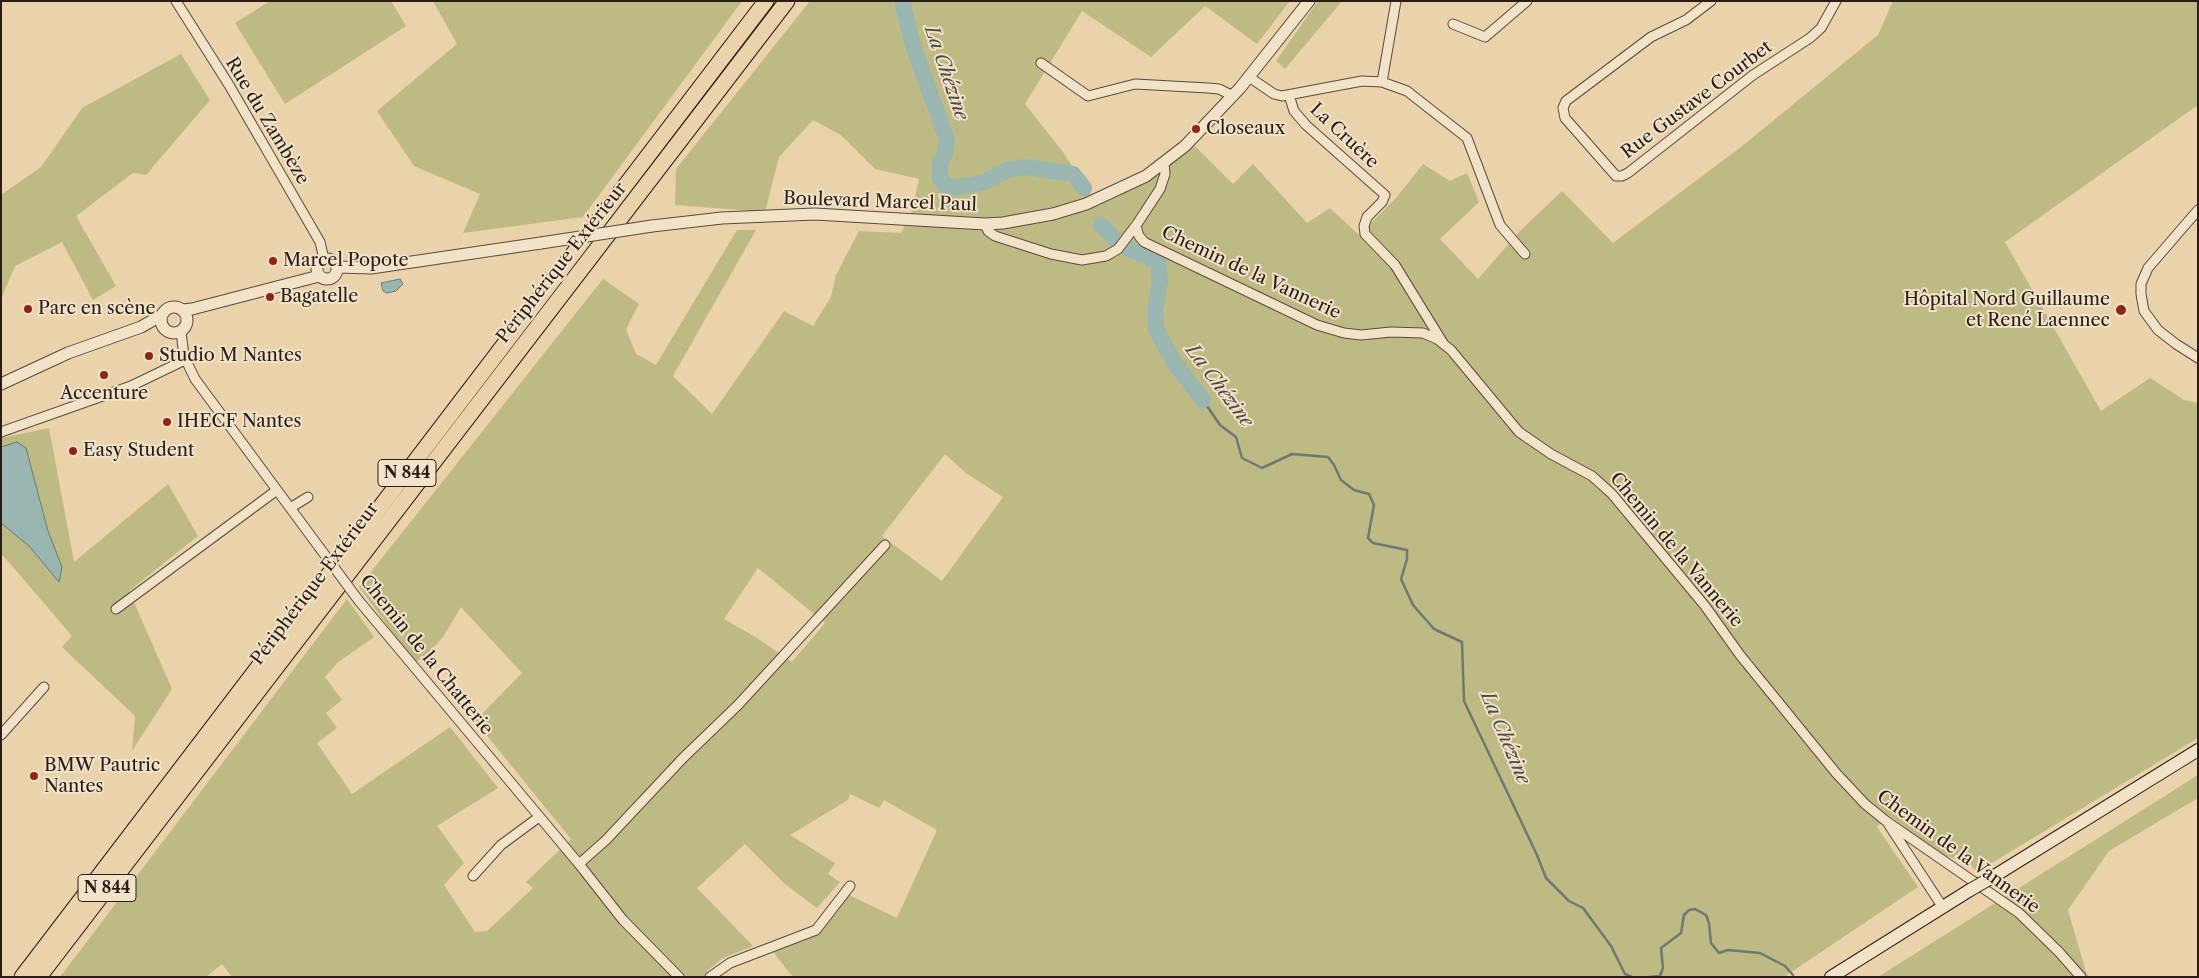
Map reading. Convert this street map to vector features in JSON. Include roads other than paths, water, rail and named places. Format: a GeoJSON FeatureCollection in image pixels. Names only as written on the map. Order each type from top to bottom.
{"type":"FeatureCollection","features":[{"type":"Feature","properties":{"kind":"highway","name":"N 844"},"geometry":{"type":"LineString","coordinates":[[22,977],[766,1]]}},
{"type":"Feature","properties":{"kind":"highway","name":"Périphérique Extérieur"},"geometry":{"type":"LineString","coordinates":[[39,977],[787,1]]}},
{"type":"Feature","properties":{"kind":"main road"},"geometry":{"type":"LineString","coordinates":[[1831,977],[1942,906],[1991,878],[2198,750]]}},
{"type":"Feature","properties":{"kind":"street","name":"Rue du Zambèze"},"geometry":{"type":"LineString","coordinates":[[176,1],[229,85],[320,242],[324,260]]}},
{"type":"Feature","properties":{"kind":"street","name":"Boulevard Marcel Paul"},"geometry":{"type":"LineString","coordinates":[[338,267],[371,268],[652,226],[722,218],[816,214],[984,224],[1003,223],[1053,214],[1086,204],[1146,176],[1164,163],[1203,129],[1233,96],[1308,1]]}},
{"type":"Feature","properties":{"kind":"street"},"geometry":{"type":"LineString","coordinates":[[1382,82],[1396,1]]}},
{"type":"Feature","properties":{"kind":"street","name":"Rue Gustave Courbet"},"geometry":{"type":"LineString","coordinates":[[1712,1],[1686,20],[1651,37],[1566,101],[1563,108],[1565,118],[1616,176],[1628,173],[1753,75],[1810,38],[1821,28],[1836,1]]}},
{"type":"Feature","properties":{"kind":"street"},"geometry":{"type":"LineString","coordinates":[[1452,24],[1485,37],[1523,2]]}},
{"type":"Feature","properties":{"kind":"street"},"geometry":{"type":"LineString","coordinates":[[1041,63],[1088,96],[1135,84],[1219,89],[1233,96]]}},
{"type":"Feature","properties":{"kind":"street"},"geometry":{"type":"LineString","coordinates":[[1249,77],[1274,94],[1289,95],[1362,81],[1382,82],[1407,91],[1466,138],[1500,225],[1524,254]]}},
{"type":"Feature","properties":{"kind":"street","name":"La Cruère"},"geometry":{"type":"LineString","coordinates":[[1289,95],[1294,111],[1306,125],[1385,195],[1382,202],[1367,217],[1364,226],[1365,234],[1395,265],[1444,345]]}},
{"type":"Feature","properties":{"kind":"street","name":"Chemin de la Vannerie"},"geometry":{"type":"LineString","coordinates":[[984,224],[988,231],[995,236],[1051,254],[1082,260],[1106,256],[1118,249],[1136,226],[1160,189],[1165,174],[1164,163]]}},
{"type":"Feature","properties":{"kind":"street"},"geometry":{"type":"LineString","coordinates":[[2198,210],[2148,268],[2141,284],[2144,311],[2158,330],[2198,358]]}},
{"type":"Feature","properties":{"kind":"street","name":"Chemin de la Vannerie"},"geometry":{"type":"LineString","coordinates":[[1136,226],[1139,236],[1144,242],[1318,325],[1344,333],[1361,335],[1391,332],[1423,333],[1451,350],[1520,432],[1551,454],[1592,476],[1612,494],[1708,610],[1740,655],[1836,773],[1865,804],[1886,821],[2019,913],[2059,952],[2081,977]]}},
{"type":"Feature","properties":{"kind":"street"},"geometry":{"type":"LineString","coordinates":[[324,260],[334,261],[338,267],[337,274],[332,279],[325,280],[320,276],[318,266],[324,260]]}},
{"type":"Feature","properties":{"kind":"street"},"geometry":{"type":"LineString","coordinates":[[1,384],[68,353],[162,320],[171,307],[183,310],[192,309],[320,276]]}},
{"type":"Feature","properties":{"kind":"street"},"geometry":{"type":"LineString","coordinates":[[162,320],[170,333],[181,332],[186,328],[188,321],[187,315],[183,310]]}},
{"type":"Feature","properties":{"kind":"street","name":"Chemin de la Chatterie"},"geometry":{"type":"LineString","coordinates":[[181,332],[186,360],[195,379],[359,600],[624,920],[679,977]]}},
{"type":"Feature","properties":{"kind":"street"},"geometry":{"type":"LineString","coordinates":[[1,432],[131,386],[186,360]]}},
{"type":"Feature","properties":{"kind":"street"},"geometry":{"type":"LineString","coordinates":[[116,609],[277,490]]}},
{"type":"Feature","properties":{"kind":"street"},"geometry":{"type":"LineString","coordinates":[[290,508],[308,497]]}},
{"type":"Feature","properties":{"kind":"street"},"geometry":{"type":"LineString","coordinates":[[579,864],[606,840],[683,758],[738,705],[885,545]]}},
{"type":"Feature","properties":{"kind":"street"},"geometry":{"type":"LineString","coordinates":[[1,735],[44,687]]}},
{"type":"Feature","properties":{"kind":"street"},"geometry":{"type":"LineString","coordinates":[[473,876],[501,845],[539,817]]}},
{"type":"Feature","properties":{"kind":"street"},"geometry":{"type":"LineString","coordinates":[[1886,821],[1942,906]]}},
{"type":"Feature","properties":{"kind":"street"},"geometry":{"type":"LineString","coordinates":[[710,977],[730,964],[816,930],[850,886]]}},
{"type":"Feature","properties":{"kind":"water"},"geometry":{"type":"Polygon","coordinates":[[[400,279],[403,284],[396,291],[387,293],[383,291],[381,283],[400,279]]]}},
{"type":"Feature","properties":{"kind":"water"},"geometry":{"type":"Polygon","coordinates":[[[17,442],[26,448],[48,531],[62,567],[59,582],[29,546],[1,523],[1,447],[17,442]]]}},
{"type":"Feature","properties":{"kind":"waterway","name":"La Chézine"},"geometry":{"type":"LineString","coordinates":[[902,1],[914,49],[947,139],[945,154],[940,163],[940,178],[947,188],[985,182],[1007,170],[1026,167],[1073,174],[1084,188]]}},
{"type":"Feature","properties":{"kind":"waterway","name":"La Chézine"},"geometry":{"type":"LineString","coordinates":[[1101,225],[1119,243]]}},
{"type":"Feature","properties":{"kind":"waterway","name":"La Chézine"},"geometry":{"type":"LineString","coordinates":[[1125,247],[1158,262],[1160,280],[1155,311],[1156,329],[1175,364],[1203,400]]}},
{"type":"Feature","properties":{"kind":"waterway","name":"La Chézine"},"geometry":{"type":"LineString","coordinates":[[1203,400],[1220,425],[1236,437],[1242,458],[1262,468],[1292,454],[1328,457],[1341,480],[1354,490],[1369,494],[1374,505],[1368,538],[1373,543],[1407,550],[1407,559],[1401,579],[1413,605],[1434,629],[1462,642],[1464,701],[1537,855],[1546,878],[1569,901],[1583,908],[1611,946],[1625,974],[1632,977]]}},
{"type":"Feature","properties":{"kind":"waterway","name":"La Chézine"},"geometry":{"type":"LineString","coordinates":[[1649,977],[1660,976],[1663,968],[1661,948],[1681,933],[1684,915],[1689,910],[1695,909],[1706,915],[1709,923],[1711,943],[1719,953],[1728,950],[1760,953],[1785,966],[1793,975]]}},
{"type":"Feature","properties":{"kind":"place","name":"Closeaux"},"geometry":{"type":"Point","coordinates":[1196,129]}},
{"type":"Feature","properties":{"kind":"place","name":"Marcel Popote"},"geometry":{"type":"Point","coordinates":[273,261]}},
{"type":"Feature","properties":{"kind":"place","name":"Bagatelle"},"geometry":{"type":"Point","coordinates":[270,297]}},
{"type":"Feature","properties":{"kind":"place","name":"Parc en scène"},"geometry":{"type":"Point","coordinates":[28,309]}},
{"type":"Feature","properties":{"kind":"place","name":"Hôpital Nord Guillaume et René Laennec"},"geometry":{"type":"Point","coordinates":[2121,310]}},
{"type":"Feature","properties":{"kind":"place","name":"Studio M Nantes"},"geometry":{"type":"Point","coordinates":[149,356]}},
{"type":"Feature","properties":{"kind":"place","name":"Accenture"},"geometry":{"type":"Point","coordinates":[104,375]}},
{"type":"Feature","properties":{"kind":"place","name":"IHECF Nantes"},"geometry":{"type":"Point","coordinates":[167,422]}},
{"type":"Feature","properties":{"kind":"place","name":"Easy Student"},"geometry":{"type":"Point","coordinates":[73,451]}},
{"type":"Feature","properties":{"kind":"place","name":"BMW Pautric Nantes"},"geometry":{"type":"Point","coordinates":[34,776]}}]}
